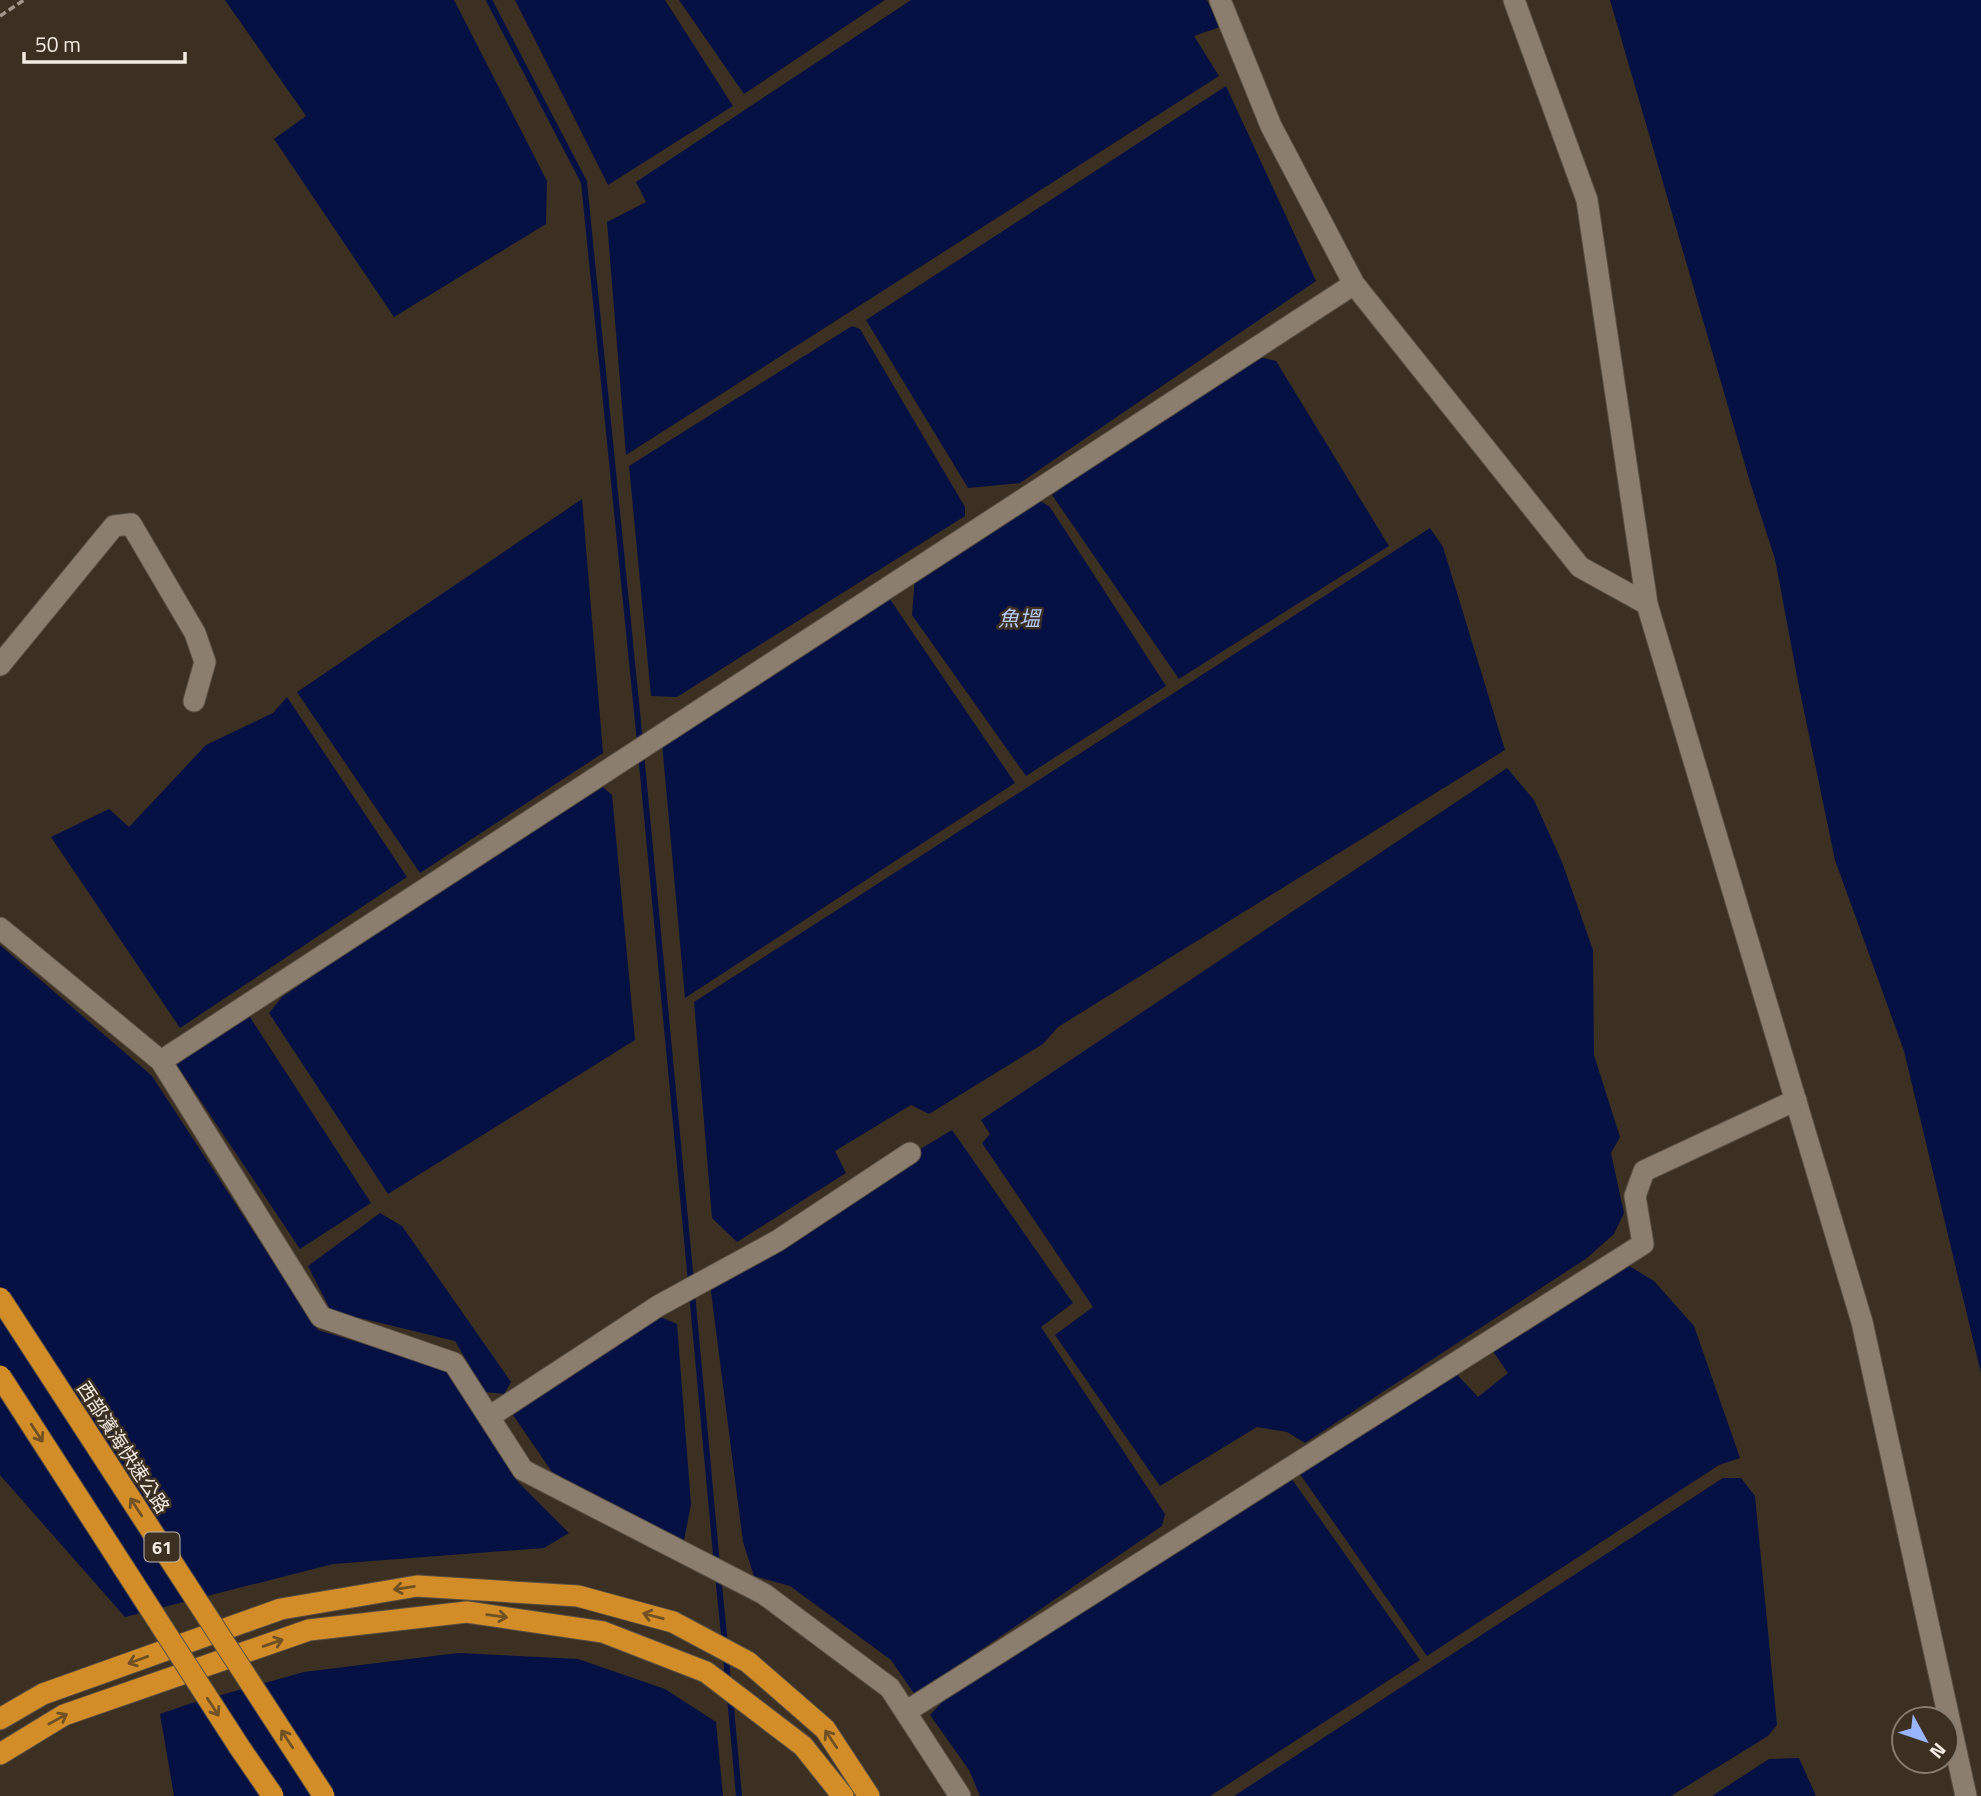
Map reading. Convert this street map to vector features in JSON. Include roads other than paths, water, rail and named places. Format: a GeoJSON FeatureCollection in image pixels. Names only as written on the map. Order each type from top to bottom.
{"type":"FeatureCollection","features":[{"type":"Feature","properties":{"kind":"highway","name":"西部濱海快速公路"},"geometry":{"type":"LineString","coordinates":[[0,1298],[324,1796]]}},
{"type":"Feature","properties":{"kind":"highway","name":"61"},"geometry":{"type":"LineString","coordinates":[[0,1376],[273,1796]]}},
{"type":"Feature","properties":{"kind":"highway"},"geometry":{"type":"LineString","coordinates":[[0,1719],[43,1694],[281,1609],[417,1586],[578,1597],[673,1622],[748,1661],[825,1729],[869,1796]]}},
{"type":"Feature","properties":{"kind":"highway"},"geometry":{"type":"LineString","coordinates":[[0,1754],[64,1714],[309,1630],[467,1612],[604,1632],[706,1672],[803,1746],[843,1796]]}},
{"type":"Feature","properties":{"kind":"street"},"geometry":{"type":"LineString","coordinates":[[1220,0],[1271,126],[1354,284],[1580,567],[1647,604]]}},
{"type":"Feature","properties":{"kind":"street"},"geometry":{"type":"LineString","coordinates":[[1514,0],[1587,200],[1647,604],[1862,1322],[1966,1796]]}},
{"type":"Feature","properties":{"kind":"street"},"geometry":{"type":"LineString","coordinates":[[161,1060],[1354,284]]}},
{"type":"Feature","properties":{"kind":"street"},"geometry":{"type":"LineString","coordinates":[[0,665],[114,526],[131,524],[195,634],[205,662],[194,701]]}},
{"type":"Feature","properties":{"kind":"street"},"geometry":{"type":"LineString","coordinates":[[0,928],[161,1060],[321,1317],[454,1363],[523,1470],[764,1594],[890,1688],[960,1796]]}},
{"type":"Feature","properties":{"kind":"street"},"geometry":{"type":"LineString","coordinates":[[907,1712],[1643,1244],[1635,1196],[1644,1171],[1796,1100]]}},
{"type":"Feature","properties":{"kind":"street"},"geometry":{"type":"LineString","coordinates":[[489,1417],[658,1306],[777,1241],[910,1153]]}},
{"type":"Feature","properties":{"kind":"water"},"geometry":{"type":"Polygon","coordinates":[[[225,0],[454,0],[547,181],[546,224],[394,317],[274,139],[306,116],[225,0]]]}},
{"type":"Feature","properties":{"kind":"water"},"geometry":{"type":"Polygon","coordinates":[[[515,0],[665,0],[733,106],[608,185],[515,0]]]}},
{"type":"Feature","properties":{"kind":"water"},"geometry":{"type":"Polygon","coordinates":[[[679,0],[885,0],[744,94],[679,0]]]}},
{"type":"Feature","properties":{"kind":"water"},"geometry":{"type":"Polygon","coordinates":[[[911,0],[1207,0],[1220,27],[1194,36],[1219,76],[626,455],[607,222],[646,202],[636,182],[911,0]]]}},
{"type":"Feature","properties":{"kind":"water"},"geometry":{"type":"Polygon","coordinates":[[[1610,0],[1981,0],[1981,1373],[1904,1051],[1835,860],[1775,559],[1750,482],[1610,0]]]}},
{"type":"Feature","properties":{"kind":"water"},"geometry":{"type":"Polygon","coordinates":[[[1226,86],[1316,281],[1020,483],[968,488],[866,320],[1226,86]]]}},
{"type":"Feature","properties":{"kind":"water"},"geometry":{"type":"Polygon","coordinates":[[[852,326],[860,329],[965,507],[965,516],[677,697],[651,696],[629,466],[852,326]]]}},
{"type":"Feature","properties":{"kind":"water"},"geometry":{"type":"Polygon","coordinates":[[[1247,354],[1276,361],[1389,546],[1179,679],[1052,495],[1247,354]]]}},
{"type":"Feature","properties":{"kind":"water","name":"魚塭"},"geometry":{"type":"Polygon","coordinates":[[[1036,498],[1050,507],[1166,686],[1026,776],[912,615],[915,576],[1036,498]]]}},
{"type":"Feature","properties":{"kind":"water"},"geometry":{"type":"Polygon","coordinates":[[[582,499],[603,753],[420,873],[297,692],[582,499]]]}},
{"type":"Feature","properties":{"kind":"water"},"geometry":{"type":"Polygon","coordinates":[[[1430,528],[1443,547],[1505,750],[1058,1027],[1043,1044],[929,1114],[911,1105],[835,1151],[846,1173],[737,1242],[712,1218],[694,1002],[1430,528]]]}},
{"type":"Feature","properties":{"kind":"water"},"geometry":{"type":"Polygon","coordinates":[[[883,589],[1015,783],[685,998],[662,743],[883,589]]]}},
{"type":"Feature","properties":{"kind":"water"},"geometry":{"type":"Polygon","coordinates":[[[287,697],[407,877],[180,1028],[51,837],[109,809],[129,827],[206,745],[273,713],[287,697]]]}},
{"type":"Feature","properties":{"kind":"water"},"geometry":{"type":"Polygon","coordinates":[[[1507,768],[1534,800],[1562,862],[1593,950],[1594,1055],[1620,1137],[1611,1153],[1624,1213],[1614,1234],[1587,1258],[1305,1443],[1287,1432],[1257,1427],[1160,1486],[1055,1335],[1093,1307],[982,1143],[990,1134],[981,1120],[1507,768]]]}},
{"type":"Feature","properties":{"kind":"water"},"geometry":{"type":"Polygon","coordinates":[[[597,782],[612,795],[635,1040],[388,1194],[269,1013],[282,997],[597,782]]]}},
{"type":"Feature","properties":{"kind":"water"},"geometry":{"type":"Polygon","coordinates":[[[0,945],[152,1076],[318,1330],[449,1370],[517,1481],[569,1533],[544,1548],[333,1564],[125,1617],[0,1475],[0,945]]]}},
{"type":"Feature","properties":{"kind":"water"},"geometry":{"type":"Polygon","coordinates":[[[248,1014],[371,1203],[300,1249],[176,1064],[248,1014]]]}},
{"type":"Feature","properties":{"kind":"water"},"geometry":{"type":"Polygon","coordinates":[[[952,1130],[1073,1303],[1041,1327],[1165,1514],[1162,1526],[915,1695],[891,1660],[790,1586],[754,1576],[743,1542],[709,1276],[952,1130]]]}},
{"type":"Feature","properties":{"kind":"water"},"geometry":{"type":"Polygon","coordinates":[[[380,1213],[402,1226],[511,1382],[504,1394],[485,1392],[455,1341],[331,1311],[308,1266],[380,1213]]]}},
{"type":"Feature","properties":{"kind":"water"},"geometry":{"type":"Polygon","coordinates":[[[1626,1264],[1654,1281],[1694,1326],[1740,1458],[1719,1465],[1427,1656],[1295,1467],[1452,1369],[1478,1397],[1508,1373],[1490,1347],[1626,1264]]]}},
{"type":"Feature","properties":{"kind":"water"},"geometry":{"type":"Polygon","coordinates":[[[653,1314],[677,1324],[691,1504],[683,1546],[552,1472],[513,1415],[653,1314]]]}},
{"type":"Feature","properties":{"kind":"water"},"geometry":{"type":"Polygon","coordinates":[[[1289,1475],[1420,1660],[1210,1796],[980,1796],[969,1770],[930,1715],[948,1696],[1289,1475]]]}},
{"type":"Feature","properties":{"kind":"water"},"geometry":{"type":"Polygon","coordinates":[[[1723,1478],[1741,1478],[1755,1496],[1777,1725],[1768,1736],[1671,1796],[1234,1796],[1723,1478]]]}},
{"type":"Feature","properties":{"kind":"water"},"geometry":{"type":"Polygon","coordinates":[[[458,1653],[578,1659],[665,1689],[716,1722],[723,1796],[174,1796],[160,1714],[304,1672],[458,1653]]]}},
{"type":"Feature","properties":{"kind":"water"},"geometry":{"type":"Polygon","coordinates":[[[1799,1758],[1816,1796],[1712,1796],[1769,1759],[1799,1758]]]}},
{"type":"Feature","properties":{"kind":"waterway"},"geometry":{"type":"LineString","coordinates":[[489,0],[584,182],[640,742]]}},
{"type":"Feature","properties":{"kind":"waterway"},"geometry":{"type":"LineString","coordinates":[[641,753],[691,1282]]}},
{"type":"Feature","properties":{"kind":"waterway"},"geometry":{"type":"LineString","coordinates":[[692,1293],[717,1565]]}},
{"type":"Feature","properties":{"kind":"waterway"},"geometry":{"type":"LineString","coordinates":[[718,1575],[725,1645]]}},
{"type":"Feature","properties":{"kind":"waterway"},"geometry":{"type":"LineString","coordinates":[[726,1656],[728,1683]]}},
{"type":"Feature","properties":{"kind":"waterway"},"geometry":{"type":"LineString","coordinates":[[730,1697],[739,1796]]}}]}
